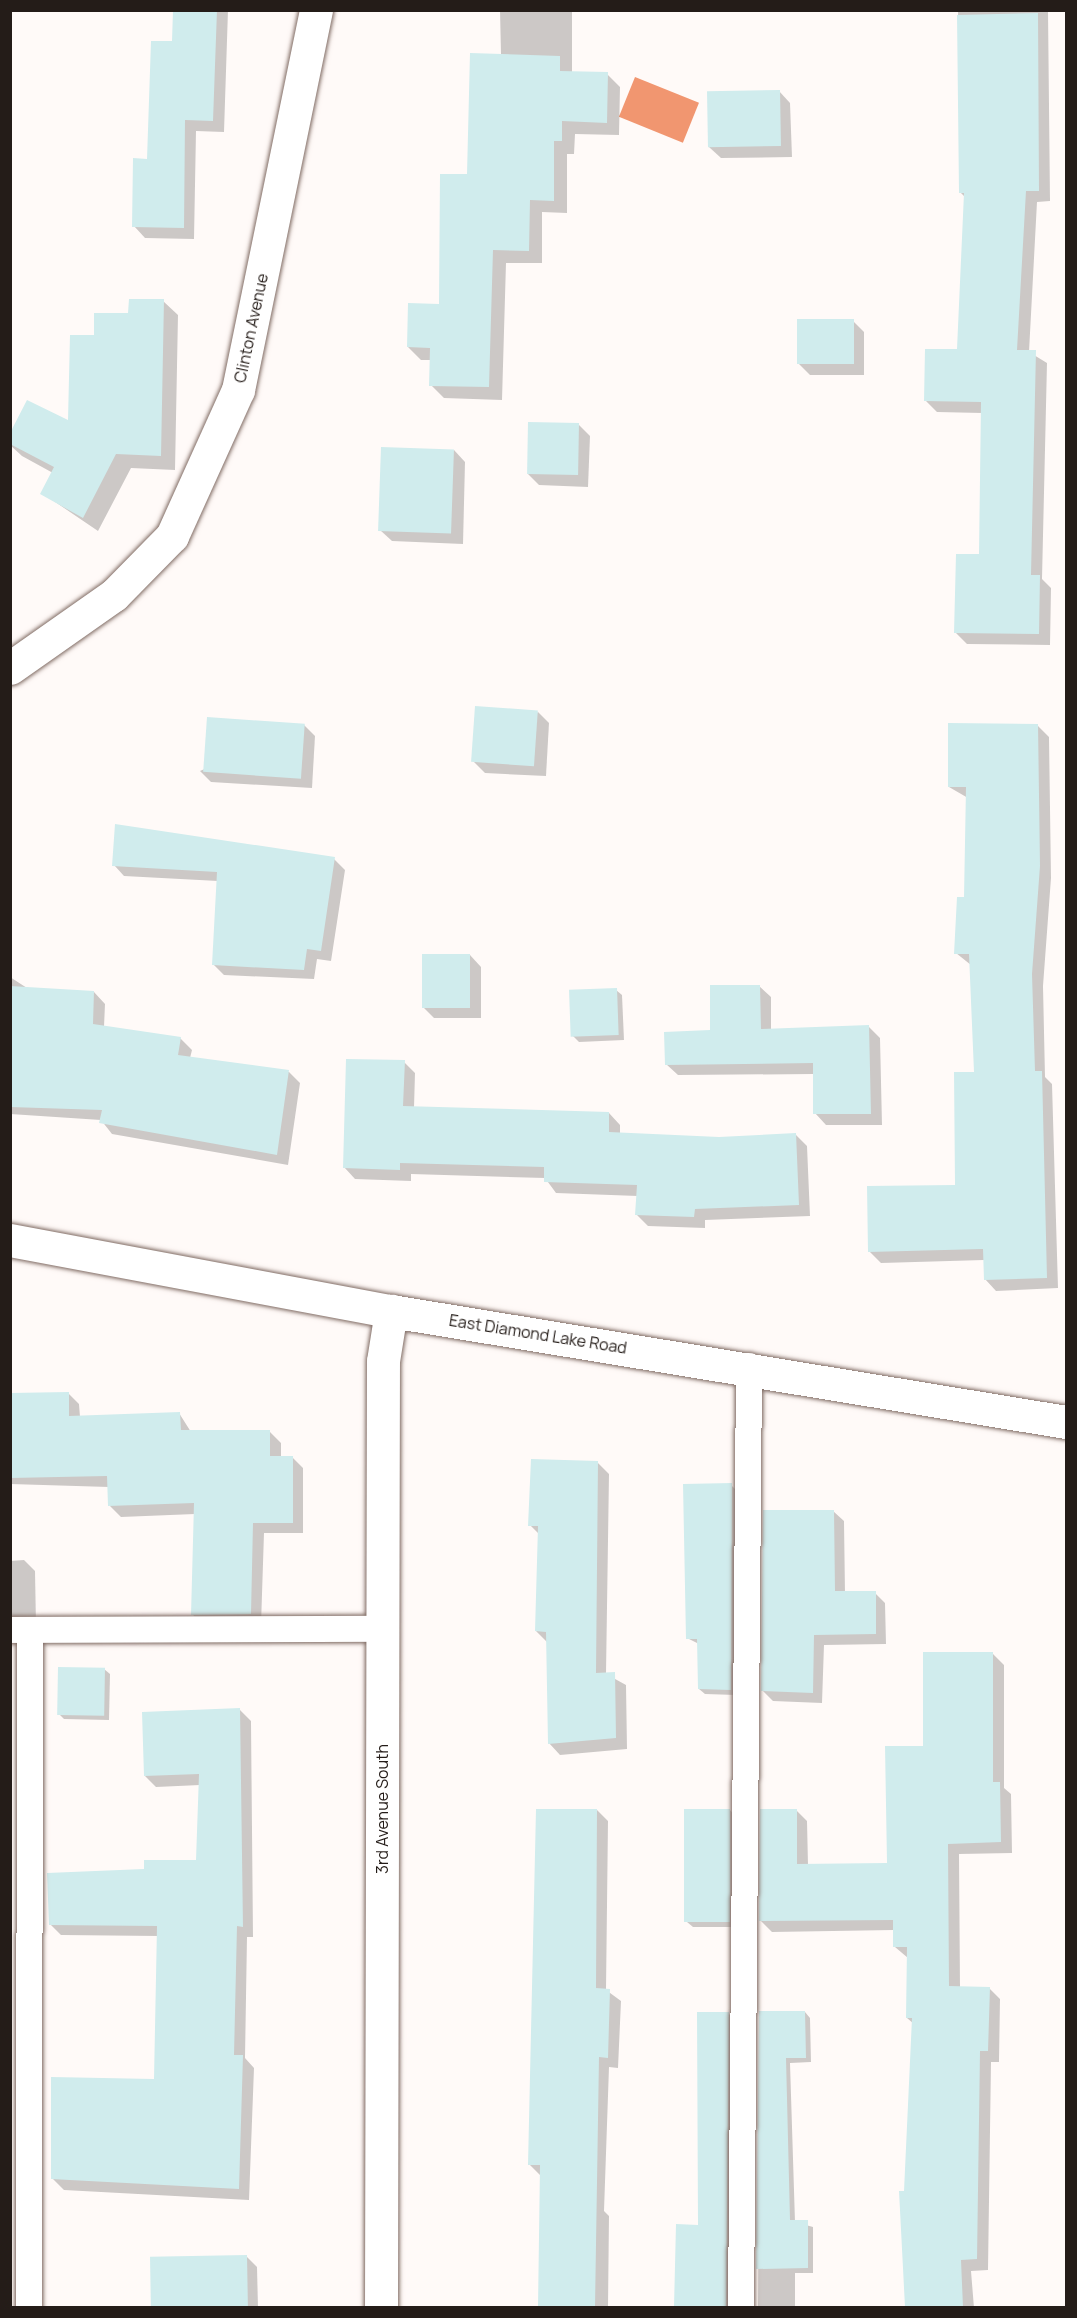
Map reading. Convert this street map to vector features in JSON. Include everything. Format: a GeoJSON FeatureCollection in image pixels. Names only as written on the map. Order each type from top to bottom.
{"type":"FeatureCollection","features":[{"type":"Feature","properties":{"kind":"street","name":"Clinton Avenue"},"geometry":{"type":"LineString","coordinates":[[10,668],[114,595],[172,536],[238,390],[316,10]]}},
{"type":"Feature","properties":{"kind":"street","name":"East Diamond Lake Road"},"geometry":{"type":"LineString","coordinates":[[10,1240],[391,1311],[749,1366],[1066,1422]]}},
{"type":"Feature","properties":{"kind":"street","name":"3rd Avenue South"},"geometry":{"type":"LineString","coordinates":[[381,2307],[383,1361],[391,1311]]}},
{"type":"Feature","properties":{"kind":"lane"},"geometry":{"type":"LineString","coordinates":[[741,2307],[749,1366]]}},
{"type":"Feature","properties":{"kind":"lane"},"geometry":{"type":"LineString","coordinates":[[29,2307],[20,1630],[382,1629]]}},
{"type":"Feature","properties":{"kind":"shaded area"},"geometry":{"type":"Polygon","coordinates":[[[635,77],[699,103],[683,143],[619,117],[635,77]]]}},
{"type":"Feature","properties":{"kind":"building"},"geometry":{"type":"Polygon","coordinates":[[[173,10],[217,10],[213,121],[185,120],[184,228],[132,227],[133,158],[147,159],[151,41],[172,41],[173,10]]]}},
{"type":"Feature","properties":{"kind":"building"},"geometry":{"type":"Polygon","coordinates":[[[1038,13],[1039,191],[1026,191],[1017,350],[1036,350],[1031,575],[1040,575],[1039,634],[954,633],[956,554],[979,554],[981,402],[924,401],[925,349],[957,349],[964,193],[959,193],[957,15],[1038,13]]]}},
{"type":"Feature","properties":{"kind":"building"},"geometry":{"type":"Polygon","coordinates":[[[470,53],[560,56],[560,71],[608,72],[607,123],[562,121],[562,141],[554,141],[554,201],[530,200],[529,251],[493,250],[489,387],[429,386],[430,348],[407,347],[408,303],[439,304],[440,174],[467,174],[470,53]]]}},
{"type":"Feature","properties":{"kind":"building"},"geometry":{"type":"Polygon","coordinates":[[[780,90],[781,146],[708,147],[707,91],[780,90]]]}},
{"type":"Feature","properties":{"kind":"building"},"geometry":{"type":"Polygon","coordinates":[[[129,299],[164,299],[161,456],[116,454],[83,518],[40,494],[54,467],[10,444],[10,433],[27,400],[68,420],[70,335],[94,335],[94,313],[128,313],[129,299]]]}},
{"type":"Feature","properties":{"kind":"building"},"geometry":{"type":"Polygon","coordinates":[[[797,319],[854,319],[854,364],[797,364],[797,319]]]}},
{"type":"Feature","properties":{"kind":"building"},"geometry":{"type":"Polygon","coordinates":[[[528,422],[579,423],[578,475],[527,474],[528,422]]]}},
{"type":"Feature","properties":{"kind":"building"},"geometry":{"type":"Polygon","coordinates":[[[381,447],[454,450],[451,533],[378,531],[381,447]]]}},
{"type":"Feature","properties":{"kind":"building"},"geometry":{"type":"Polygon","coordinates":[[[475,706],[538,710],[534,766],[471,762],[475,706]]]}},
{"type":"Feature","properties":{"kind":"building"},"geometry":{"type":"Polygon","coordinates":[[[207,717],[305,724],[301,779],[203,772],[207,717]]]}},
{"type":"Feature","properties":{"kind":"building"},"geometry":{"type":"Polygon","coordinates":[[[948,723],[1038,724],[1040,866],[1032,974],[1035,1071],[1042,1071],[1047,1278],[984,1280],[983,1249],[868,1252],[867,1186],[955,1185],[954,1072],[974,1072],[969,954],[954,954],[957,897],[964,897],[966,787],[948,787],[948,723]]]}},
{"type":"Feature","properties":{"kind":"building"},"geometry":{"type":"Polygon","coordinates":[[[115,824],[335,857],[321,951],[307,949],[304,970],[212,965],[217,872],[112,866],[115,824]]]}},
{"type":"Feature","properties":{"kind":"building"},"geometry":{"type":"Polygon","coordinates":[[[422,954],[470,954],[470,1008],[422,1008],[422,954]]]}},
{"type":"Feature","properties":{"kind":"building"},"geometry":{"type":"Polygon","coordinates":[[[710,985],[760,985],[761,1029],[869,1025],[871,1114],[813,1114],[813,1063],[665,1065],[664,1032],[710,1030],[710,985]]]}},
{"type":"Feature","properties":{"kind":"building"},"geometry":{"type":"Polygon","coordinates":[[[10,986],[94,991],[93,1024],[181,1037],[178,1055],[289,1070],[277,1155],[99,1123],[102,1110],[10,1107],[10,986]]]}},
{"type":"Feature","properties":{"kind":"building"},"geometry":{"type":"Polygon","coordinates":[[[617,988],[619,1035],[571,1037],[569,990],[617,988]]]}},
{"type":"Feature","properties":{"kind":"building"},"geometry":{"type":"Polygon","coordinates":[[[346,1059],[405,1060],[403,1106],[609,1112],[609,1132],[719,1137],[796,1133],[799,1205],[695,1209],[694,1217],[635,1215],[637,1185],[544,1182],[544,1167],[400,1163],[400,1170],[343,1168],[346,1059]]]}},
{"type":"Feature","properties":{"kind":"building"},"geometry":{"type":"Polygon","coordinates":[[[69,1392],[69,1416],[180,1412],[181,1430],[270,1430],[270,1456],[293,1456],[293,1523],[253,1523],[251,1614],[191,1615],[194,1503],[108,1506],[107,1476],[10,1478],[10,1393],[69,1392]]]}},
{"type":"Feature","properties":{"kind":"building"},"geometry":{"type":"Polygon","coordinates":[[[531,1459],[598,1461],[596,1673],[615,1672],[616,1738],[548,1744],[546,1632],[535,1631],[538,1526],[528,1526],[531,1459]]]}},
{"type":"Feature","properties":{"kind":"building"},"geometry":{"type":"Polygon","coordinates":[[[732,1483],[731,1690],[698,1689],[697,1639],[686,1639],[683,1484],[732,1483]]]}},
{"type":"Feature","properties":{"kind":"building"},"geometry":{"type":"Polygon","coordinates":[[[763,1510],[834,1510],[835,1591],[876,1591],[876,1634],[814,1635],[813,1693],[761,1691],[763,1510]]]}},
{"type":"Feature","properties":{"kind":"building"},"geometry":{"type":"Polygon","coordinates":[[[923,1652],[993,1652],[993,1782],[1000,1782],[1001,1842],[948,1844],[949,1986],[990,1987],[988,2051],[980,2051],[977,2259],[961,2260],[963,2307],[905,2307],[899,2191],[904,2191],[912,2018],[906,2018],[907,1947],[893,1947],[893,1920],[759,1921],[760,1809],[797,1809],[797,1864],[887,1863],[885,1746],[923,1746],[923,1652]]]}},
{"type":"Feature","properties":{"kind":"building"},"geometry":{"type":"Polygon","coordinates":[[[58,1667],[105,1668],[104,1716],[57,1715],[58,1667]]]}},
{"type":"Feature","properties":{"kind":"building"},"geometry":{"type":"Polygon","coordinates":[[[240,1708],[243,1927],[237,1926],[234,2055],[243,2055],[239,2189],[51,2179],[51,2077],[154,2079],[157,1926],[49,1925],[47,1873],[144,1869],[144,1860],[196,1860],[199,1774],[144,1776],[142,1712],[240,1708]]]}},
{"type":"Feature","properties":{"kind":"building"},"geometry":{"type":"Polygon","coordinates":[[[536,1809],[597,1809],[596,1988],[610,1989],[608,2058],[599,2057],[595,2307],[538,2307],[540,2165],[528,2165],[536,1809]]]}},
{"type":"Feature","properties":{"kind":"building"},"geometry":{"type":"Polygon","coordinates":[[[684,1809],[730,1809],[730,1922],[684,1922],[684,1809]]]}},
{"type":"Feature","properties":{"kind":"building"},"geometry":{"type":"Polygon","coordinates":[[[759,2011],[805,2011],[806,2058],[786,2058],[790,2220],[808,2220],[808,2268],[756,2269],[759,2011]]]}},
{"type":"Feature","properties":{"kind":"building"},"geometry":{"type":"Polygon","coordinates":[[[697,2012],[729,2012],[726,2307],[674,2307],[676,2224],[698,2225],[697,2012]]]}},
{"type":"Feature","properties":{"kind":"building"},"geometry":{"type":"Polygon","coordinates":[[[247,2255],[248,2307],[151,2308],[150,2257],[247,2255]]]}}]}
